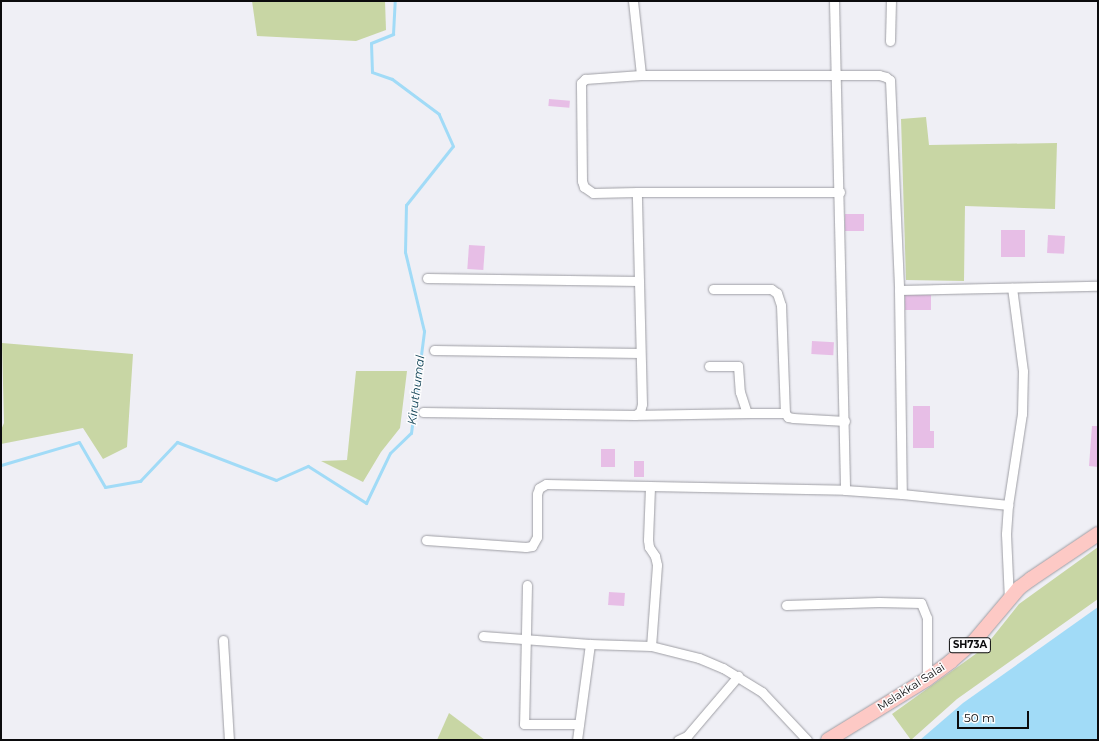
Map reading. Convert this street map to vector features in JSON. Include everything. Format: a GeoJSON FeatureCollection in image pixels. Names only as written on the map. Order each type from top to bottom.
{"type":"FeatureCollection","features":[{"type":"Feature","properties":{"kind":"main road","name":"Melakkal Salai"},"geometry":{"type":"LineString","coordinates":[[828,740],[927,679],[976,639],[1019,588],[1098,534]]}},
{"type":"Feature","properties":{"kind":"street"},"geometry":{"type":"LineString","coordinates":[[633,1],[641,75]]}},
{"type":"Feature","properties":{"kind":"street"},"geometry":{"type":"LineString","coordinates":[[834,1],[835,76],[840,192],[845,490]]}},
{"type":"Feature","properties":{"kind":"street"},"geometry":{"type":"LineString","coordinates":[[890,41],[891,1]]}},
{"type":"Feature","properties":{"kind":"street"},"geometry":{"type":"LineString","coordinates":[[840,192],[593,193],[584,187],[582,181],[582,83],[589,77],[641,75],[879,75],[890,80],[899,290],[902,494]]}},
{"type":"Feature","properties":{"kind":"street"},"geometry":{"type":"LineString","coordinates":[[635,415],[640,412],[642,404],[637,192]]}},
{"type":"Feature","properties":{"kind":"street"},"geometry":{"type":"LineString","coordinates":[[427,278],[639,281]]}},
{"type":"Feature","properties":{"kind":"street"},"geometry":{"type":"LineString","coordinates":[[899,290],[1098,286]]}},
{"type":"Feature","properties":{"kind":"street"},"geometry":{"type":"LineString","coordinates":[[713,288],[771,289],[777,293],[782,305],[785,413],[788,417],[793,418],[845,421]]}},
{"type":"Feature","properties":{"kind":"street"},"geometry":{"type":"LineString","coordinates":[[1009,601],[1006,534],[1008,505],[1022,414],[1023,378],[1012,288]]}},
{"type":"Feature","properties":{"kind":"street"},"geometry":{"type":"LineString","coordinates":[[434,350],[640,353]]}},
{"type":"Feature","properties":{"kind":"street"},"geometry":{"type":"LineString","coordinates":[[709,366],[738,366],[740,392],[747,413]]}},
{"type":"Feature","properties":{"kind":"street"},"geometry":{"type":"LineString","coordinates":[[423,412],[635,415],[785,413]]}},
{"type":"Feature","properties":{"kind":"street"},"geometry":{"type":"LineString","coordinates":[[426,540],[526,547],[532,546],[537,537],[537,494],[542,486],[546,484],[845,490],[902,494],[1008,505]]}},
{"type":"Feature","properties":{"kind":"street"},"geometry":{"type":"LineString","coordinates":[[650,487],[648,540],[649,547],[655,556],[657,565],[651,646]]}},
{"type":"Feature","properties":{"kind":"street"},"geometry":{"type":"LineString","coordinates":[[527,585],[524,724],[579,724]]}},
{"type":"Feature","properties":{"kind":"street"},"geometry":{"type":"LineString","coordinates":[[786,605],[879,602],[921,603],[927,618],[927,679]]}},
{"type":"Feature","properties":{"kind":"street"},"geometry":{"type":"LineString","coordinates":[[483,636],[590,644],[651,646],[699,658],[738,676],[762,692],[807,740]]}},
{"type":"Feature","properties":{"kind":"street"},"geometry":{"type":"LineString","coordinates":[[223,640],[229,740]]}},
{"type":"Feature","properties":{"kind":"street"},"geometry":{"type":"LineString","coordinates":[[577,740],[590,644]]}},
{"type":"Feature","properties":{"kind":"street"},"geometry":{"type":"LineString","coordinates":[[678,740],[687,736],[738,676]]}},
{"type":"Feature","properties":{"kind":"green space"},"geometry":{"type":"Polygon","coordinates":[[[252,1],[385,1],[386,30],[356,41],[257,36],[252,1]]]}},
{"type":"Feature","properties":{"kind":"green space"},"geometry":{"type":"Polygon","coordinates":[[[926,117],[929,145],[1057,143],[1055,209],[965,206],[964,281],[906,280],[901,119],[926,117]]]}},
{"type":"Feature","properties":{"kind":"green space"},"geometry":{"type":"Polygon","coordinates":[[[2,343],[133,354],[127,447],[103,459],[83,428],[1,444],[1,430],[4,423],[2,343]]]}},
{"type":"Feature","properties":{"kind":"green space"},"geometry":{"type":"Polygon","coordinates":[[[356,371],[407,371],[400,428],[381,452],[363,482],[321,461],[347,460],[356,371]]]}},
{"type":"Feature","properties":{"kind":"green space"},"geometry":{"type":"Polygon","coordinates":[[[1098,547],[1098,599],[957,699],[911,740],[892,714],[984,648],[1019,604],[1098,547]]]}},
{"type":"Feature","properties":{"kind":"green space"},"geometry":{"type":"Polygon","coordinates":[[[449,713],[485,740],[437,740],[449,713]]]}},
{"type":"Feature","properties":{"kind":"water"},"geometry":{"type":"Polygon","coordinates":[[[1098,607],[1098,740],[920,740],[963,703],[1098,607]]]}},
{"type":"Feature","properties":{"kind":"building"},"geometry":{"type":"Polygon","coordinates":[[[549,99],[570,101],[569,108],[548,106],[549,99]]]}},
{"type":"Feature","properties":{"kind":"building"},"geometry":{"type":"Polygon","coordinates":[[[845,214],[864,214],[864,231],[845,231],[845,214]]]}},
{"type":"Feature","properties":{"kind":"building"},"geometry":{"type":"Polygon","coordinates":[[[1001,230],[1025,230],[1025,257],[1001,257],[1001,230]]]}},
{"type":"Feature","properties":{"kind":"building"},"geometry":{"type":"Polygon","coordinates":[[[1048,235],[1065,236],[1064,254],[1047,253],[1048,235]]]}},
{"type":"Feature","properties":{"kind":"building"},"geometry":{"type":"Polygon","coordinates":[[[469,245],[485,246],[483,270],[467,269],[469,245]]]}},
{"type":"Feature","properties":{"kind":"building"},"geometry":{"type":"Polygon","coordinates":[[[905,295],[931,295],[931,310],[905,310],[905,295]]]}},
{"type":"Feature","properties":{"kind":"building"},"geometry":{"type":"Polygon","coordinates":[[[812,341],[834,342],[833,355],[811,354],[812,341]]]}},
{"type":"Feature","properties":{"kind":"building"},"geometry":{"type":"Polygon","coordinates":[[[913,406],[930,406],[930,431],[934,431],[934,448],[913,448],[913,406]]]}},
{"type":"Feature","properties":{"kind":"building"},"geometry":{"type":"Polygon","coordinates":[[[1092,426],[1098,426],[1098,467],[1089,466],[1092,426]]]}},
{"type":"Feature","properties":{"kind":"building"},"geometry":{"type":"Polygon","coordinates":[[[601,449],[615,449],[615,467],[601,467],[601,449]]]}},
{"type":"Feature","properties":{"kind":"building"},"geometry":{"type":"Polygon","coordinates":[[[634,461],[644,461],[644,477],[634,477],[634,461]]]}},
{"type":"Feature","properties":{"kind":"building"},"geometry":{"type":"Polygon","coordinates":[[[609,592],[625,593],[624,606],[608,605],[609,592]]]}},
{"type":"Feature","properties":{"kind":"waterway","name":"Kiruthumal"},"geometry":{"type":"LineString","coordinates":[[1,465],[79,442],[105,487],[140,481],[177,442],[276,480],[308,466],[366,503],[390,453],[411,433],[424,331],[405,252],[406,205],[453,146],[439,114],[392,79],[372,72],[371,43],[393,34],[395,1]]}}]}
